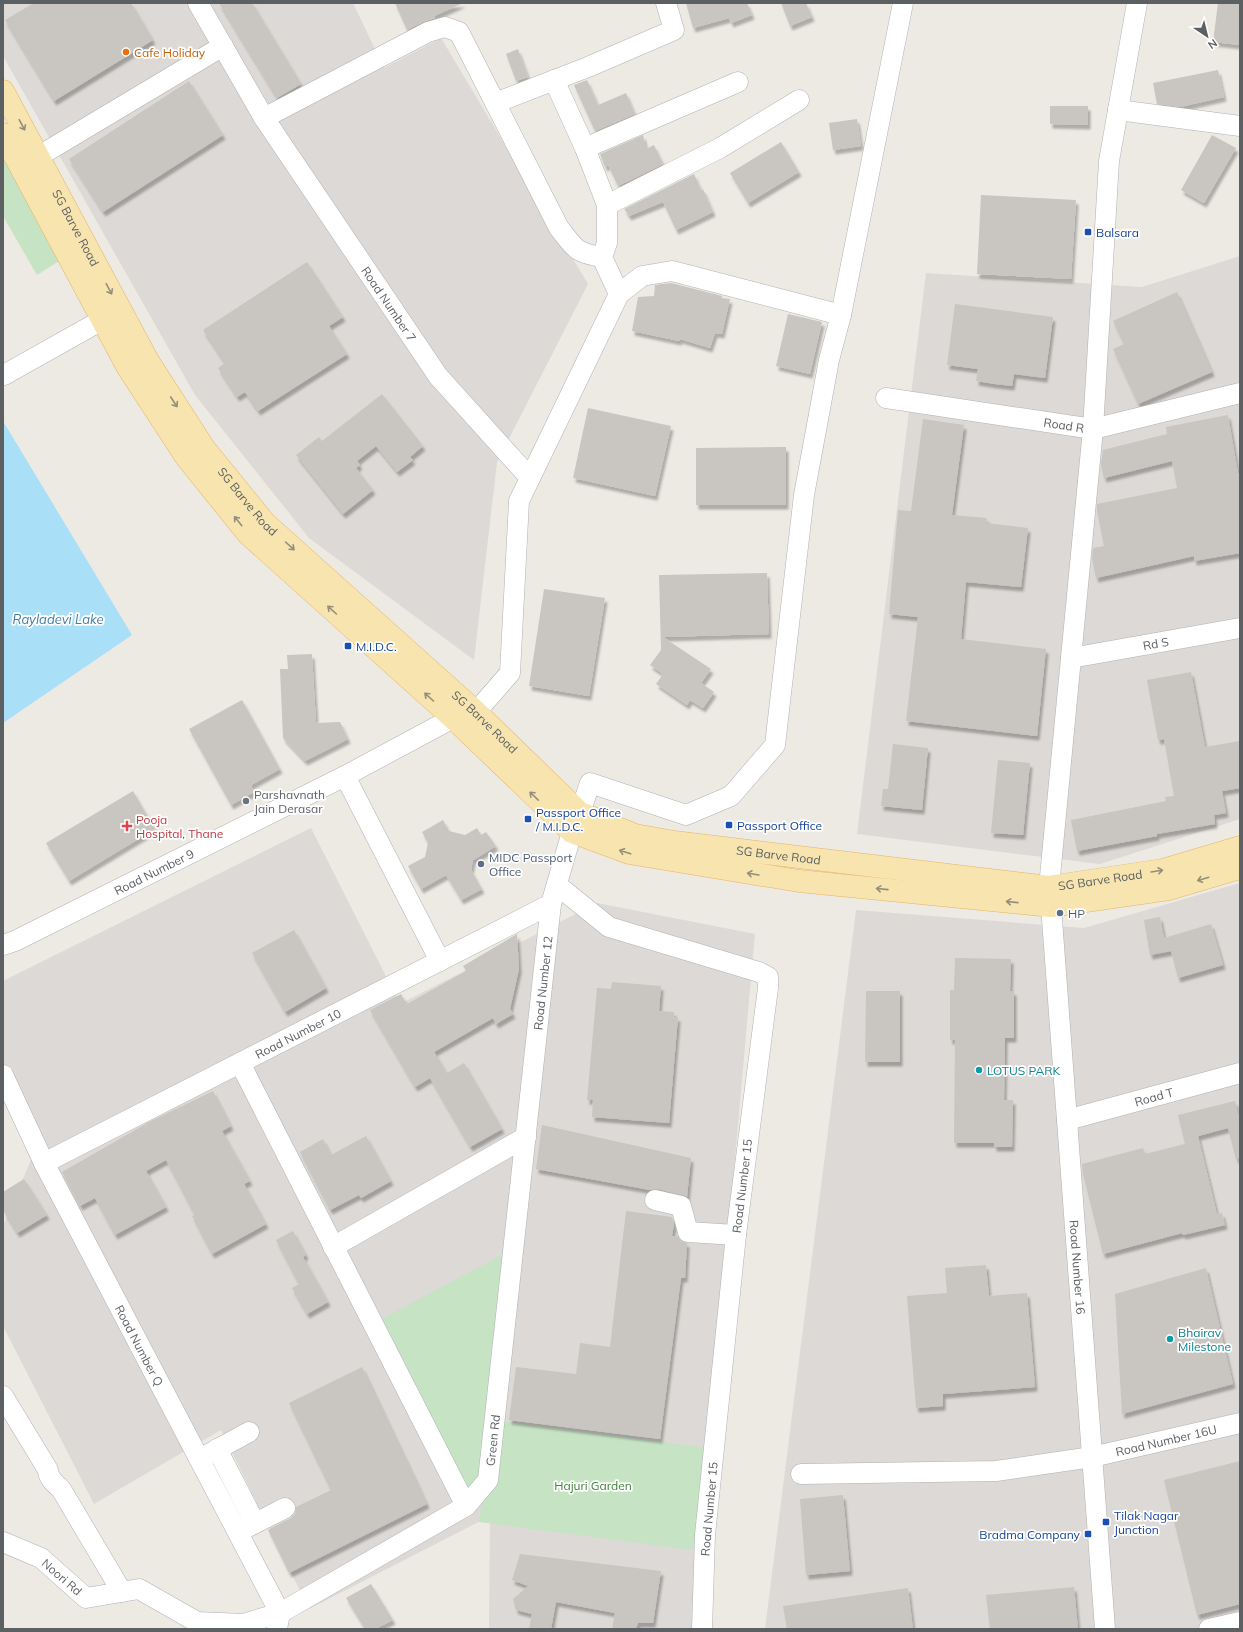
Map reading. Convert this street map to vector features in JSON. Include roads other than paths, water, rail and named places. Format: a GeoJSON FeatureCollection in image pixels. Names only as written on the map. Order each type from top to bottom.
{"type":"FeatureCollection","features":[{"type":"Feature","properties":{"kind":"main road","name":"SG Barve Road"},"geometry":{"type":"LineString","coordinates":[[3,91],[30,162],[102,320],[128,368],[186,457],[248,534],[453,718],[576,823],[629,853],[799,881],[1050,896],[1169,889],[1240,868]]}},
{"type":"Feature","properties":{"kind":"main road","name":"SG Barve Road"},"geometry":{"type":"LineString","coordinates":[[3,134],[30,162],[148,360],[204,448],[265,523],[476,712],[576,823],[674,842],[1050,896],[1163,870],[1240,847]]}},
{"type":"Feature","properties":{"kind":"street","name":"Road Number 7"},"geometry":{"type":"LineString","coordinates":[[198,3],[264,118],[438,376],[530,478]]}},
{"type":"Feature","properties":{"kind":"street"},"geometry":{"type":"LineString","coordinates":[[495,103],[674,30],[666,3]]}},
{"type":"Feature","properties":{"kind":"street"},"geometry":{"type":"LineString","coordinates":[[674,842],[686,815],[731,796],[775,746],[804,495],[829,360],[841,315],[903,3]]}},
{"type":"Feature","properties":{"kind":"street","name":"Road Number 16"},"geometry":{"type":"LineString","coordinates":[[1105,1629],[1050,896],[1092,429],[1109,162],[1137,3]]}},
{"type":"Feature","properties":{"kind":"street"},"geometry":{"type":"LineString","coordinates":[[264,118],[428,32],[445,27],[459,32],[559,228],[574,248],[584,254],[602,257]]}},
{"type":"Feature","properties":{"kind":"street"},"geometry":{"type":"LineString","coordinates":[[30,162],[223,46]]}},
{"type":"Feature","properties":{"kind":"street"},"geometry":{"type":"LineString","coordinates":[[554,80],[585,148],[606,204],[607,243],[602,257],[619,294]]}},
{"type":"Feature","properties":{"kind":"street"},"geometry":{"type":"LineString","coordinates":[[585,148],[738,82]]}},
{"type":"Feature","properties":{"kind":"street"},"geometry":{"type":"LineString","coordinates":[[606,204],[720,148],[799,100]]}},
{"type":"Feature","properties":{"kind":"street"},"geometry":{"type":"LineString","coordinates":[[1118,110],[1240,126]]}},
{"type":"Feature","properties":{"kind":"street"},"geometry":{"type":"LineString","coordinates":[[476,712],[510,673],[519,501],[619,294],[642,276],[672,271],[841,315]]}},
{"type":"Feature","properties":{"kind":"street"},"geometry":{"type":"LineString","coordinates":[[4,375],[102,320]]}},
{"type":"Feature","properties":{"kind":"street","name":"Road R"},"geometry":{"type":"LineString","coordinates":[[886,398],[1092,429],[1240,393]]}},
{"type":"Feature","properties":{"kind":"street","name":"Rd S"},"geometry":{"type":"LineString","coordinates":[[1071,658],[1240,628]]}},
{"type":"Feature","properties":{"kind":"street","name":"Road Number 9"},"geometry":{"type":"LineString","coordinates":[[3,945],[22,938],[345,776],[453,718],[476,712]]}},
{"type":"Feature","properties":{"kind":"street"},"geometry":{"type":"LineString","coordinates":[[345,776],[440,961]]}},
{"type":"Feature","properties":{"kind":"street","name":"Road Number 12"},"geometry":{"type":"LineString","coordinates":[[526,1137],[551,904],[590,783],[686,815]]}},
{"type":"Feature","properties":{"kind":"street","name":"Road Number 15"},"geometry":{"type":"LineString","coordinates":[[557,885],[609,927],[759,972],[768,977],[768,988],[736,1235],[706,1535],[702,1629]]}},
{"type":"Feature","properties":{"kind":"street","name":"Road Number 10"},"geometry":{"type":"LineString","coordinates":[[44,1163],[551,904]]}},
{"type":"Feature","properties":{"kind":"street"},"geometry":{"type":"LineString","coordinates":[[240,1063],[466,1506]]}},
{"type":"Feature","properties":{"kind":"street","name":"Road T"},"geometry":{"type":"LineString","coordinates":[[1067,1120],[1240,1073]]}},
{"type":"Feature","properties":{"kind":"street","name":"Road Number Q"},"geometry":{"type":"LineString","coordinates":[[3,1074],[44,1163],[238,1532],[279,1621]]}},
{"type":"Feature","properties":{"kind":"street"},"geometry":{"type":"LineString","coordinates":[[333,1247],[526,1137]]}},
{"type":"Feature","properties":{"kind":"street","name":"Green Rd"},"geometry":{"type":"LineString","coordinates":[[279,1621],[466,1506],[488,1480],[526,1137]]}},
{"type":"Feature","properties":{"kind":"street"},"geometry":{"type":"LineString","coordinates":[[654,1200],[681,1206],[688,1232],[736,1235]]}},
{"type":"Feature","properties":{"kind":"street"},"geometry":{"type":"LineString","coordinates":[[3,1396],[48,1470],[48,1473],[55,1485],[61,1489],[122,1592]]}},
{"type":"Feature","properties":{"kind":"street","name":"Road Number 16U"},"geometry":{"type":"LineString","coordinates":[[801,1474],[996,1471],[1092,1457],[1240,1423]]}},
{"type":"Feature","properties":{"kind":"street"},"geometry":{"type":"LineString","coordinates":[[199,1459],[250,1432]]}},
{"type":"Feature","properties":{"kind":"street"},"geometry":{"type":"LineString","coordinates":[[217,1450],[255,1523]]}},
{"type":"Feature","properties":{"kind":"street"},"geometry":{"type":"LineString","coordinates":[[238,1532],[284,1508]]}},
{"type":"Feature","properties":{"kind":"street","name":"Noori Rd"},"geometry":{"type":"LineString","coordinates":[[3,1542],[41,1558],[86,1598],[139,1589],[198,1622],[243,1624],[279,1621]]}},
{"type":"Feature","properties":{"kind":"street"},"geometry":{"type":"LineString","coordinates":[[1209,1629],[1240,1622]]}},
{"type":"Feature","properties":{"kind":"water","name":"Rayladevi Lake"},"geometry":{"type":"Polygon","coordinates":[[[3,421],[132,635],[3,723],[3,421]]]}},
{"type":"Feature","properties":{"kind":"place","name":"Cafe Holiday"},"geometry":{"type":"Point","coordinates":[126,52]}},
{"type":"Feature","properties":{"kind":"place","name":"Balsara"},"geometry":{"type":"Point","coordinates":[1088,232]}},
{"type":"Feature","properties":{"kind":"place","name":"M.I.D.C."},"geometry":{"type":"Point","coordinates":[348,646]}},
{"type":"Feature","properties":{"kind":"place","name":"Parshavnath Jain Derasar"},"geometry":{"type":"Point","coordinates":[246,801]}},
{"type":"Feature","properties":{"kind":"place","name":"Passport Office / M.I.D.C."},"geometry":{"type":"Point","coordinates":[528,819]}},
{"type":"Feature","properties":{"kind":"place","name":"Passport Office"},"geometry":{"type":"Point","coordinates":[729,825]}},
{"type":"Feature","properties":{"kind":"place","name":"Pooja Hospital, Thane"},"geometry":{"type":"Point","coordinates":[127,826]}},
{"type":"Feature","properties":{"kind":"place","name":"MIDC Passport Office"},"geometry":{"type":"Point","coordinates":[481,864]}},
{"type":"Feature","properties":{"kind":"place","name":"HP"},"geometry":{"type":"Point","coordinates":[1060,913]}},
{"type":"Feature","properties":{"kind":"place","name":"LOTUS PARK"},"geometry":{"type":"Point","coordinates":[979,1070]}},
{"type":"Feature","properties":{"kind":"place","name":"Bhairav Milestone"},"geometry":{"type":"Point","coordinates":[1170,1339]}},
{"type":"Feature","properties":{"kind":"place","name":"Tilak Nagar Junction"},"geometry":{"type":"Point","coordinates":[1106,1522]}},
{"type":"Feature","properties":{"kind":"place","name":"Bradma Company"},"geometry":{"type":"Point","coordinates":[1088,1534]}},
{"type":"Feature","properties":{"kind":"park label","name":"Hajuri Garden"},"geometry":{"type":"Point","coordinates":[593,1485]}}]}
